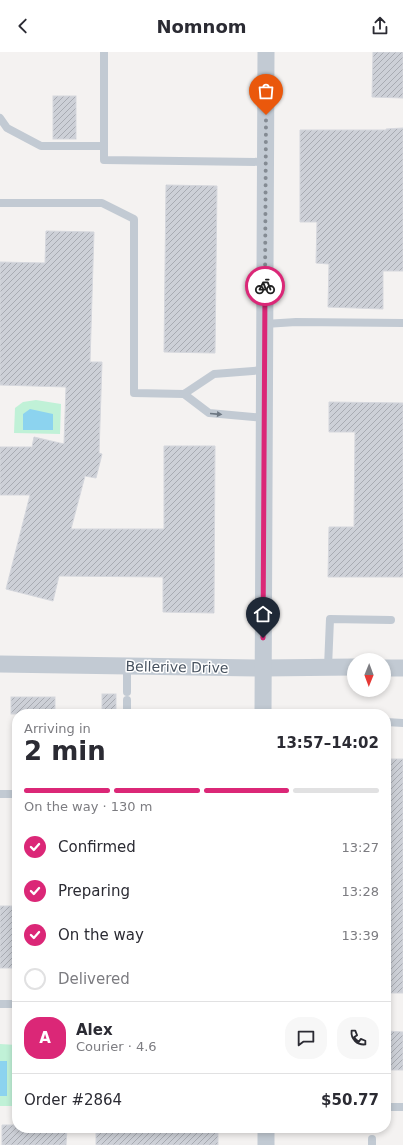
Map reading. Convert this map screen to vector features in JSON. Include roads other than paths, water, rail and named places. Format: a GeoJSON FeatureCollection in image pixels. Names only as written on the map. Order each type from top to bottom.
{"type":"FeatureCollection","features":[{"type":"Feature","properties":{"kind":"street"},"geometry":{"type":"LineString","coordinates":[[263,709],[266,52]]}},
{"type":"Feature","properties":{"kind":"street","name":"Bellerive Drive"},"geometry":{"type":"LineString","coordinates":[[0,664],[347,668]]}},
{"type":"Feature","properties":{"kind":"street"},"geometry":{"type":"LineString","coordinates":[[391,668],[403,668]]}},
{"type":"Feature","properties":{"kind":"street"},"geometry":{"type":"LineString","coordinates":[[266,1133],[266,1145]]}},
{"type":"Feature","properties":{"kind":"lane"},"geometry":{"type":"LineString","coordinates":[[104,52],[104,160],[266,162]]}},
{"type":"Feature","properties":{"kind":"lane"},"geometry":{"type":"LineString","coordinates":[[0,118],[7,128],[41,146],[104,146]]}},
{"type":"Feature","properties":{"kind":"lane"},"geometry":{"type":"LineString","coordinates":[[0,202],[102,203],[134,219],[134,393],[184,394],[214,374],[264,370]]}},
{"type":"Feature","properties":{"kind":"lane"},"geometry":{"type":"LineString","coordinates":[[264,324],[296,322],[403,323]]}},
{"type":"Feature","properties":{"kind":"lane"},"geometry":{"type":"LineString","coordinates":[[184,394],[209,413],[264,418]]}},
{"type":"Feature","properties":{"kind":"lane"},"geometry":{"type":"LineString","coordinates":[[328,667],[330,619],[391,620]]}},
{"type":"Feature","properties":{"kind":"lane"},"geometry":{"type":"LineString","coordinates":[[126,709],[127,666]]}},
{"type":"Feature","properties":{"kind":"lane"},"geometry":{"type":"LineString","coordinates":[[391,722],[403,723]]}},
{"type":"Feature","properties":{"kind":"lane"},"geometry":{"type":"LineString","coordinates":[[0,794],[12,794]]}},
{"type":"Feature","properties":{"kind":"lane"},"geometry":{"type":"LineString","coordinates":[[0,1004],[12,1004]]}},
{"type":"Feature","properties":{"kind":"lane"},"geometry":{"type":"LineString","coordinates":[[391,1107],[403,1107]]}},
{"type":"Feature","properties":{"kind":"water"},"geometry":{"type":"Polygon","coordinates":[[[30,409],[53,414],[53,430],[23,430],[23,414],[30,409]]]}},
{"type":"Feature","properties":{"kind":"water"},"geometry":{"type":"Polygon","coordinates":[[[0,1061],[7,1061],[7,1096],[0,1096],[0,1061]]]}}]}
